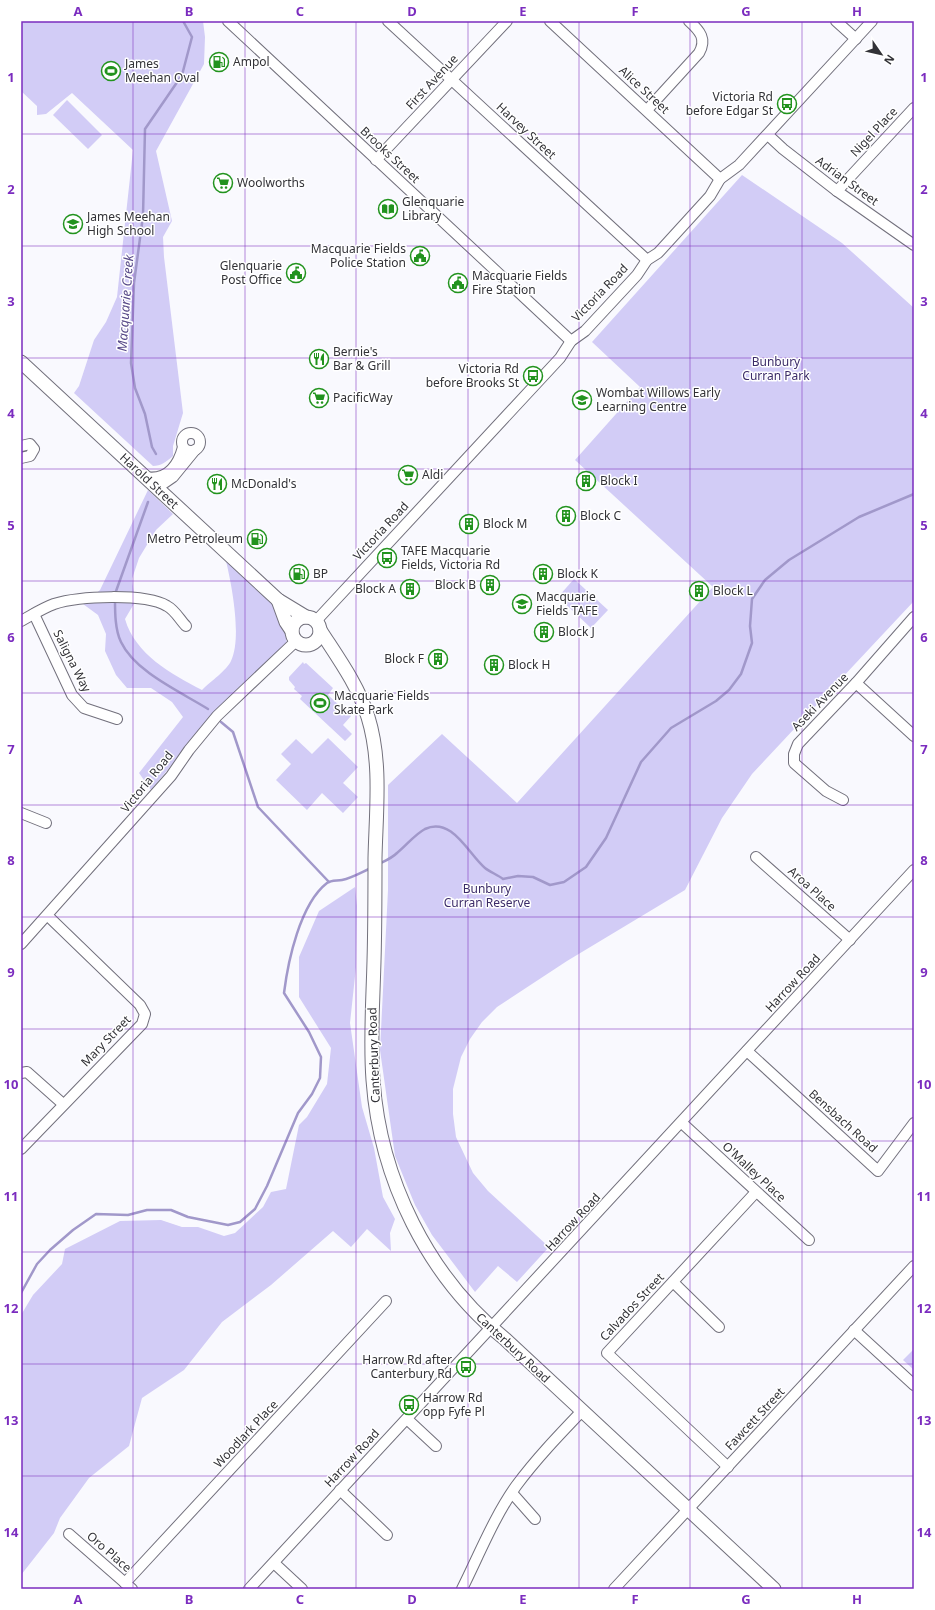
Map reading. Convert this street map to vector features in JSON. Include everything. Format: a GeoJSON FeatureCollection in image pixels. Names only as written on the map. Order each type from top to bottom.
{"type":"FeatureCollection","features":[{"type":"Feature","properties":{"kind":"main road","name":"Harold Street"},"geometry":{"type":"LineString","coordinates":[[23,367],[145,477],[160,482],[172,502],[278,600],[314,623]]}},
{"type":"Feature","properties":{"kind":"main road","name":"Harold Street"},"geometry":{"type":"LineString","coordinates":[[278,600],[286,622],[298,639]]}},
{"type":"Feature","properties":{"kind":"main road"},"geometry":{"type":"LineString","coordinates":[[296,621],[314,623],[316,640],[298,639],[296,621]]}},
{"type":"Feature","properties":{"kind":"main road","name":"Canterbury Road"},"geometry":{"type":"LineString","coordinates":[[314,623],[349,675],[368,717],[375,745],[377,776],[371,1025],[373,1081],[384,1150],[406,1210],[427,1249],[463,1300],[774,1589]]}},
{"type":"Feature","properties":{"kind":"main road","name":"Canterbury Road"},"geometry":{"type":"LineString","coordinates":[[298,639],[326,652],[339,661]]}},
{"type":"Feature","properties":{"kind":"street","name":"Brooks Street"},"geometry":{"type":"LineString","coordinates":[[228,21],[570,341]]}},
{"type":"Feature","properties":{"kind":"street","name":"Harvey Street"},"geometry":{"type":"LineString","coordinates":[[388,21],[646,260]]}},
{"type":"Feature","properties":{"kind":"street","name":"First Avenue"},"geometry":{"type":"LineString","coordinates":[[376,160],[506,21]]}},
{"type":"Feature","properties":{"kind":"street","name":"Alice Street"},"geometry":{"type":"LineString","coordinates":[[550,21],[720,179]]}},
{"type":"Feature","properties":{"kind":"street"},"geometry":{"type":"LineString","coordinates":[[647,110],[699,53],[703,45],[700,31],[689,21]]}},
{"type":"Feature","properties":{"kind":"street"},"geometry":{"type":"LineString","coordinates":[[836,21],[856,39]]}},
{"type":"Feature","properties":{"kind":"street","name":"Victoria Road"},"geometry":{"type":"LineString","coordinates":[[314,623],[560,358],[570,341],[590,325],[637,275],[646,260],[658,253],[710,196],[720,179],[739,165],[768,135],[872,21]]}},
{"type":"Feature","properties":{"kind":"street","name":"Nigel Place"},"geometry":{"type":"LineString","coordinates":[[837,191],[914,108]]}},
{"type":"Feature","properties":{"kind":"street","name":"Adrian Street"},"geometry":{"type":"LineString","coordinates":[[768,135],[783,150],[837,191],[913,242]]}},
{"type":"Feature","properties":{"kind":"street"},"geometry":{"type":"LineString","coordinates":[[160,482],[179,460],[183,447],[183,438],[187,434],[193,433],[198,437],[200,442],[173,477],[169,493],[172,502]]}},
{"type":"Feature","properties":{"kind":"street"},"geometry":{"type":"LineString","coordinates":[[21,446],[30,444],[34,449],[30,456],[21,458]]}},
{"type":"Feature","properties":{"kind":"street"},"geometry":{"type":"LineString","coordinates":[[183,447],[188,451],[195,450]]}},
{"type":"Feature","properties":{"kind":"street"},"geometry":{"type":"LineString","coordinates":[[160,482],[173,477]]}},
{"type":"Feature","properties":{"kind":"street"},"geometry":{"type":"LineString","coordinates":[[21,620],[66,601],[140,597],[166,605],[172,609],[186,626]]}},
{"type":"Feature","properties":{"kind":"street","name":"Saligna Way"},"geometry":{"type":"LineString","coordinates":[[34,614],[72,695],[84,708],[118,719]]}},
{"type":"Feature","properties":{"kind":"street","name":"Aseki Avenue"},"geometry":{"type":"LineString","coordinates":[[843,800],[826,791],[794,763],[794,754],[798,744],[856,683],[914,617]]}},
{"type":"Feature","properties":{"kind":"street","name":"Victoria Road"},"geometry":{"type":"LineString","coordinates":[[21,944],[48,916],[171,776],[189,750],[217,716],[298,639]]}},
{"type":"Feature","properties":{"kind":"street"},"geometry":{"type":"LineString","coordinates":[[856,683],[914,736]]}},
{"type":"Feature","properties":{"kind":"street"},"geometry":{"type":"LineString","coordinates":[[21,813],[46,823]]}},
{"type":"Feature","properties":{"kind":"street","name":"Aroa Place"},"geometry":{"type":"LineString","coordinates":[[756,857],[850,940]]}},
{"type":"Feature","properties":{"kind":"street","name":"Harrow Road"},"geometry":{"type":"LineString","coordinates":[[249,1589],[682,1123],[914,870]]}},
{"type":"Feature","properties":{"kind":"street","name":"Mary Street"},"geometry":{"type":"LineString","coordinates":[[21,1149],[142,1024],[145,1014],[140,1006],[48,916]]}},
{"type":"Feature","properties":{"kind":"street","name":"Bensbach Road"},"geometry":{"type":"LineString","coordinates":[[747,1051],[878,1171],[914,1123]]}},
{"type":"Feature","properties":{"kind":"street"},"geometry":{"type":"LineString","coordinates":[[21,1073],[27,1072],[63,1104]]}},
{"type":"Feature","properties":{"kind":"street","name":"O'Malley Place"},"geometry":{"type":"LineString","coordinates":[[682,1123],[809,1240]]}},
{"type":"Feature","properties":{"kind":"street","name":"Calvados Street"},"geometry":{"type":"LineString","coordinates":[[728,1466],[607,1353],[756,1192]]}},
{"type":"Feature","properties":{"kind":"street","name":"Fawcett Street"},"geometry":{"type":"LineString","coordinates":[[614,1589],[914,1266]]}},
{"type":"Feature","properties":{"kind":"street"},"geometry":{"type":"LineString","coordinates":[[673,1282],[720,1327]]}},
{"type":"Feature","properties":{"kind":"street","name":"Woodlark Place"},"geometry":{"type":"LineString","coordinates":[[129,1586],[386,1301]]}},
{"type":"Feature","properties":{"kind":"street"},"geometry":{"type":"LineString","coordinates":[[854,1330],[914,1385]]}},
{"type":"Feature","properties":{"kind":"street"},"geometry":{"type":"LineString","coordinates":[[462,1589],[512,1493],[545,1450],[582,1411]]}},
{"type":"Feature","properties":{"kind":"street"},"geometry":{"type":"LineString","coordinates":[[407,1419],[436,1446]]}},
{"type":"Feature","properties":{"kind":"street"},"geometry":{"type":"LineString","coordinates":[[340,1490],[387,1535]]}},
{"type":"Feature","properties":{"kind":"street"},"geometry":{"type":"LineString","coordinates":[[512,1493],[535,1519]]}},
{"type":"Feature","properties":{"kind":"street","name":"Oro Place"},"geometry":{"type":"LineString","coordinates":[[69,1534],[129,1586]]}},
{"type":"Feature","properties":{"kind":"street"},"geometry":{"type":"LineString","coordinates":[[274,1563],[302,1589]]}},
{"type":"Feature","properties":{"kind":"green space"},"geometry":{"type":"Polygon","coordinates":[[[21,21],[203,21],[205,37],[204,64],[156,151],[172,221],[163,237],[164,257],[183,413],[173,446],[173,456],[166,462],[159,465],[153,466],[74,393],[79,386],[94,340],[106,322],[117,297],[133,150],[72,93],[46,114],[37,115],[37,106],[21,91],[21,21]]]}},
{"type":"Feature","properties":{"kind":"green space"},"geometry":{"type":"Polygon","coordinates":[[[67,100],[102,135],[88,149],[53,115],[67,100]]]}},
{"type":"Feature","properties":{"kind":"green space","name":"Bunbury Curran Reserve"},"geometry":{"type":"Polygon","coordinates":[[[742,175],[842,243],[914,308],[914,601],[752,774],[722,818],[685,890],[567,961],[497,1007],[482,1022],[470,1039],[461,1057],[453,1089],[453,1114],[456,1137],[473,1173],[488,1191],[549,1247],[517,1282],[498,1266],[475,1292],[432,1235],[415,1205],[395,1156],[380,1050],[388,890],[388,785],[442,734],[517,803],[713,587],[575,460],[640,387],[592,342],[742,175]]]}},
{"type":"Feature","properties":{"kind":"green space"},"geometry":{"type":"Polygon","coordinates":[[[148,490],[173,514],[156,530],[139,558],[132,579],[135,602],[125,619],[137,643],[146,653],[167,670],[202,690],[229,665],[234,651],[236,626],[231,584],[226,561],[281,609],[287,644],[219,707],[151,790],[139,773],[183,717],[172,702],[151,688],[127,688],[116,675],[105,651],[106,634],[98,615],[83,604],[100,590],[148,490]]]}},
{"type":"Feature","properties":{"kind":"green space"},"geometry":{"type":"Polygon","coordinates":[[[574,579],[608,610],[591,628],[558,597],[574,579]]]}},
{"type":"Feature","properties":{"kind":"green space","name":"Macquarie Fields Skate Park"},"geometry":{"type":"Polygon","coordinates":[[[303,662],[304,664],[306,663],[333,688],[328,695],[351,716],[343,725],[352,734],[345,741],[300,699],[302,696],[294,689],[295,687],[289,680],[289,677],[303,662]]]}},
{"type":"Feature","properties":{"kind":"green space"},"geometry":{"type":"Polygon","coordinates":[[[328,738],[358,767],[343,783],[358,797],[343,813],[322,793],[307,810],[276,780],[291,764],[281,754],[296,739],[312,754],[328,738]]]}},
{"type":"Feature","properties":{"kind":"green space"},"geometry":{"type":"Polygon","coordinates":[[[355,887],[357,906],[356,967],[350,1023],[362,1107],[374,1148],[383,1197],[395,1219],[390,1233],[391,1251],[367,1229],[351,1247],[333,1231],[271,1285],[222,1322],[184,1370],[142,1398],[129,1446],[89,1478],[60,1518],[54,1533],[21,1575],[21,1315],[33,1295],[62,1264],[65,1249],[120,1221],[161,1220],[182,1227],[198,1227],[224,1236],[235,1233],[263,1207],[271,1192],[286,1189],[299,1125],[307,1117],[327,1084],[331,1048],[299,997],[299,957],[319,911],[355,887]]]}},
{"type":"Feature","properties":{"kind":"green space"},"geometry":{"type":"Polygon","coordinates":[[[914,1349],[914,1370],[903,1360],[914,1349]]]}},
{"type":"Feature","properties":{"kind":"waterway","name":"Macquarie Creek"},"geometry":{"type":"LineString","coordinates":[[156,454],[152,447],[145,414],[135,388],[131,363],[134,283],[143,216],[145,129],[182,75],[192,37],[183,21]]}},
{"type":"Feature","properties":{"kind":"waterway"},"geometry":{"type":"LineString","coordinates":[[379,864],[395,855],[421,831],[435,826],[452,832],[485,868],[503,879],[518,876],[533,877],[550,885],[564,882],[586,867],[606,838],[641,762],[671,728],[716,701],[729,690],[741,674],[752,643],[750,626],[752,599],[765,580],[789,560],[859,517],[914,494]]}},
{"type":"Feature","properties":{"kind":"waterway","name":"Macquarie Creek"},"geometry":{"type":"LineString","coordinates":[[115,594],[148,502]]}},
{"type":"Feature","properties":{"kind":"waterway","name":"Macquarie Creek"},"geometry":{"type":"LineString","coordinates":[[115,599],[116,621],[119,637],[128,653],[148,672],[208,709]]}},
{"type":"Feature","properties":{"kind":"waterway","name":"Macquarie Creek"},"geometry":{"type":"LineString","coordinates":[[221,722],[233,732],[258,807],[329,882]]}},
{"type":"Feature","properties":{"kind":"waterway"},"geometry":{"type":"LineString","coordinates":[[21,1293],[37,1264],[50,1250],[73,1230],[96,1214],[128,1215],[147,1210],[171,1210],[188,1217],[228,1225],[240,1222],[255,1209],[267,1186],[298,1113],[312,1094],[320,1078],[321,1057],[309,1032],[284,993],[292,950],[297,934],[309,905],[318,892],[327,883],[330,881],[349,878],[371,868]]}},
{"type":"Feature","properties":{"kind":"place","name":"Ampol"},"geometry":{"type":"Point","coordinates":[219,62]}},
{"type":"Feature","properties":{"kind":"place","name":"James Meehan Oval"},"geometry":{"type":"Point","coordinates":[111,71]}},
{"type":"Feature","properties":{"kind":"place","name":"Victoria Rd before Edgar St"},"geometry":{"type":"Point","coordinates":[787,104]}},
{"type":"Feature","properties":{"kind":"place","name":"Woolworths"},"geometry":{"type":"Point","coordinates":[223,183]}},
{"type":"Feature","properties":{"kind":"place","name":"Glenquarie Library"},"geometry":{"type":"Point","coordinates":[388,209]}},
{"type":"Feature","properties":{"kind":"place","name":"James Meehan High School"},"geometry":{"type":"Point","coordinates":[73,224]}},
{"type":"Feature","properties":{"kind":"place","name":"Macquarie Fields Police Station"},"geometry":{"type":"Point","coordinates":[420,256]}},
{"type":"Feature","properties":{"kind":"place","name":"Glenquarie Post Office"},"geometry":{"type":"Point","coordinates":[296,273]}},
{"type":"Feature","properties":{"kind":"place","name":"Macquarie Fields Fire Station"},"geometry":{"type":"Point","coordinates":[458,283]}},
{"type":"Feature","properties":{"kind":"place","name":"Bernie's Bar & Grill"},"geometry":{"type":"Point","coordinates":[319,359]}},
{"type":"Feature","properties":{"kind":"place","name":"Victoria Rd before Brooks St"},"geometry":{"type":"Point","coordinates":[533,376]}},
{"type":"Feature","properties":{"kind":"place","name":"PacificWay"},"geometry":{"type":"Point","coordinates":[319,398]}},
{"type":"Feature","properties":{"kind":"place","name":"Wombat Willows Early Learning Centre"},"geometry":{"type":"Point","coordinates":[582,400]}},
{"type":"Feature","properties":{"kind":"place","name":"Aldi"},"geometry":{"type":"Point","coordinates":[408,475]}},
{"type":"Feature","properties":{"kind":"place","name":"Block I"},"geometry":{"type":"Point","coordinates":[586,481]}},
{"type":"Feature","properties":{"kind":"place","name":"McDonald's"},"geometry":{"type":"Point","coordinates":[217,484]}},
{"type":"Feature","properties":{"kind":"place","name":"Block C"},"geometry":{"type":"Point","coordinates":[566,516]}},
{"type":"Feature","properties":{"kind":"place","name":"Block M"},"geometry":{"type":"Point","coordinates":[469,524]}},
{"type":"Feature","properties":{"kind":"place","name":"Metro Petroleum"},"geometry":{"type":"Point","coordinates":[257,539]}},
{"type":"Feature","properties":{"kind":"place","name":"TAFE Macquarie Fields, Victoria Rd"},"geometry":{"type":"Point","coordinates":[387,558]}},
{"type":"Feature","properties":{"kind":"place","name":"BP"},"geometry":{"type":"Point","coordinates":[299,574]}},
{"type":"Feature","properties":{"kind":"place","name":"Block K"},"geometry":{"type":"Point","coordinates":[543,574]}},
{"type":"Feature","properties":{"kind":"place","name":"Block B"},"geometry":{"type":"Point","coordinates":[490,585]}},
{"type":"Feature","properties":{"kind":"place","name":"Block A"},"geometry":{"type":"Point","coordinates":[410,589]}},
{"type":"Feature","properties":{"kind":"place","name":"Block L"},"geometry":{"type":"Point","coordinates":[699,591]}},
{"type":"Feature","properties":{"kind":"place","name":"Macquarie Fields TAFE"},"geometry":{"type":"Point","coordinates":[522,604]}},
{"type":"Feature","properties":{"kind":"place","name":"Block J"},"geometry":{"type":"Point","coordinates":[544,632]}},
{"type":"Feature","properties":{"kind":"place","name":"Block F"},"geometry":{"type":"Point","coordinates":[438,659]}},
{"type":"Feature","properties":{"kind":"place","name":"Block H"},"geometry":{"type":"Point","coordinates":[494,665]}},
{"type":"Feature","properties":{"kind":"place","name":"Macquarie Fields Skate Park"},"geometry":{"type":"Point","coordinates":[320,703]}},
{"type":"Feature","properties":{"kind":"place","name":"Harrow Rd after Canterbury Rd"},"geometry":{"type":"Point","coordinates":[466,1367]}},
{"type":"Feature","properties":{"kind":"place","name":"Harrow Rd opp Fyfe Pl"},"geometry":{"type":"Point","coordinates":[409,1405]}},
{"type":"Feature","properties":{"kind":"park label","name":"Bunbury Curran Park"},"geometry":{"type":"Point","coordinates":[776,369]}}]}
